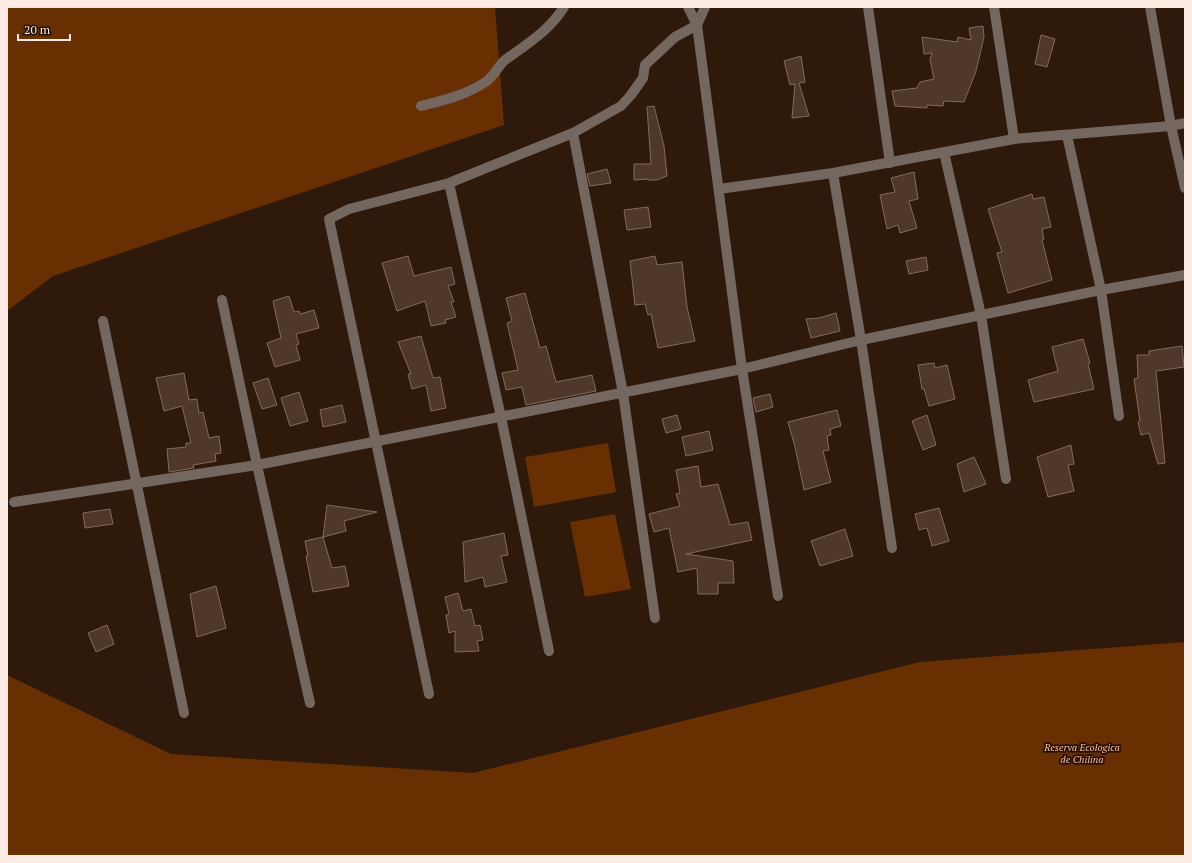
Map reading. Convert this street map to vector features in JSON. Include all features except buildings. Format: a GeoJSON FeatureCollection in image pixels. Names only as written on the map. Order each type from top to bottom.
{"type":"FeatureCollection","features":[{"type":"Feature","properties":{"kind":"street"},"geometry":{"type":"LineString","coordinates":[[421,106],[462,95],[487,81],[503,62],[546,30],[557,18],[564,7]]}},
{"type":"Feature","properties":{"kind":"street"},"geometry":{"type":"LineString","coordinates":[[688,7],[697,25],[742,369],[778,596]]}},
{"type":"Feature","properties":{"kind":"street"},"geometry":{"type":"LineString","coordinates":[[429,694],[329,219],[349,208],[449,183],[573,133],[621,106],[643,78],[645,65],[675,37],[697,25],[706,7]]}},
{"type":"Feature","properties":{"kind":"street"},"geometry":{"type":"LineString","coordinates":[[868,7],[890,162]]}},
{"type":"Feature","properties":{"kind":"street"},"geometry":{"type":"LineString","coordinates":[[994,7],[1014,140]]}},
{"type":"Feature","properties":{"kind":"street"},"geometry":{"type":"LineString","coordinates":[[1150,7],[1171,126],[1185,188]]}},
{"type":"Feature","properties":{"kind":"street"},"geometry":{"type":"LineString","coordinates":[[719,189],[833,173],[1014,140],[1171,126],[1185,123]]}},
{"type":"Feature","properties":{"kind":"street"},"geometry":{"type":"LineString","coordinates":[[573,133],[623,393],[655,618]]}},
{"type":"Feature","properties":{"kind":"street"},"geometry":{"type":"LineString","coordinates":[[1067,135],[1101,290],[1119,416]]}},
{"type":"Feature","properties":{"kind":"street"},"geometry":{"type":"LineString","coordinates":[[944,152],[981,315],[1006,479]]}},
{"type":"Feature","properties":{"kind":"street"},"geometry":{"type":"LineString","coordinates":[[833,173],[862,340],[892,548]]}},
{"type":"Feature","properties":{"kind":"street"},"geometry":{"type":"LineString","coordinates":[[449,183],[501,417],[550,651]]}},
{"type":"Feature","properties":{"kind":"street"},"geometry":{"type":"LineString","coordinates":[[14,502],[257,465],[742,369],[862,340],[1101,290],[1185,275]]}},
{"type":"Feature","properties":{"kind":"street"},"geometry":{"type":"LineString","coordinates":[[222,300],[310,702]]}},
{"type":"Feature","properties":{"kind":"street"},"geometry":{"type":"LineString","coordinates":[[103,321],[184,713]]}},
{"type":"Feature","properties":{"kind":"green space"},"geometry":{"type":"Polygon","coordinates":[[[7,7],[495,7],[504,125],[53,276],[7,311],[7,7]]]}},
{"type":"Feature","properties":{"kind":"green space"},"geometry":{"type":"Polygon","coordinates":[[[608,443],[616,492],[534,507],[525,457],[608,443]]]}},
{"type":"Feature","properties":{"kind":"green space"},"geometry":{"type":"Polygon","coordinates":[[[615,514],[631,589],[585,597],[570,522],[615,514]]]}},
{"type":"Feature","properties":{"kind":"green space","name":"Reserva Ecologica de Chilina"},"geometry":{"type":"Polygon","coordinates":[[[1185,642],[1185,856],[7,856],[7,675],[171,754],[473,773],[920,662],[1185,642]]]}}]}
